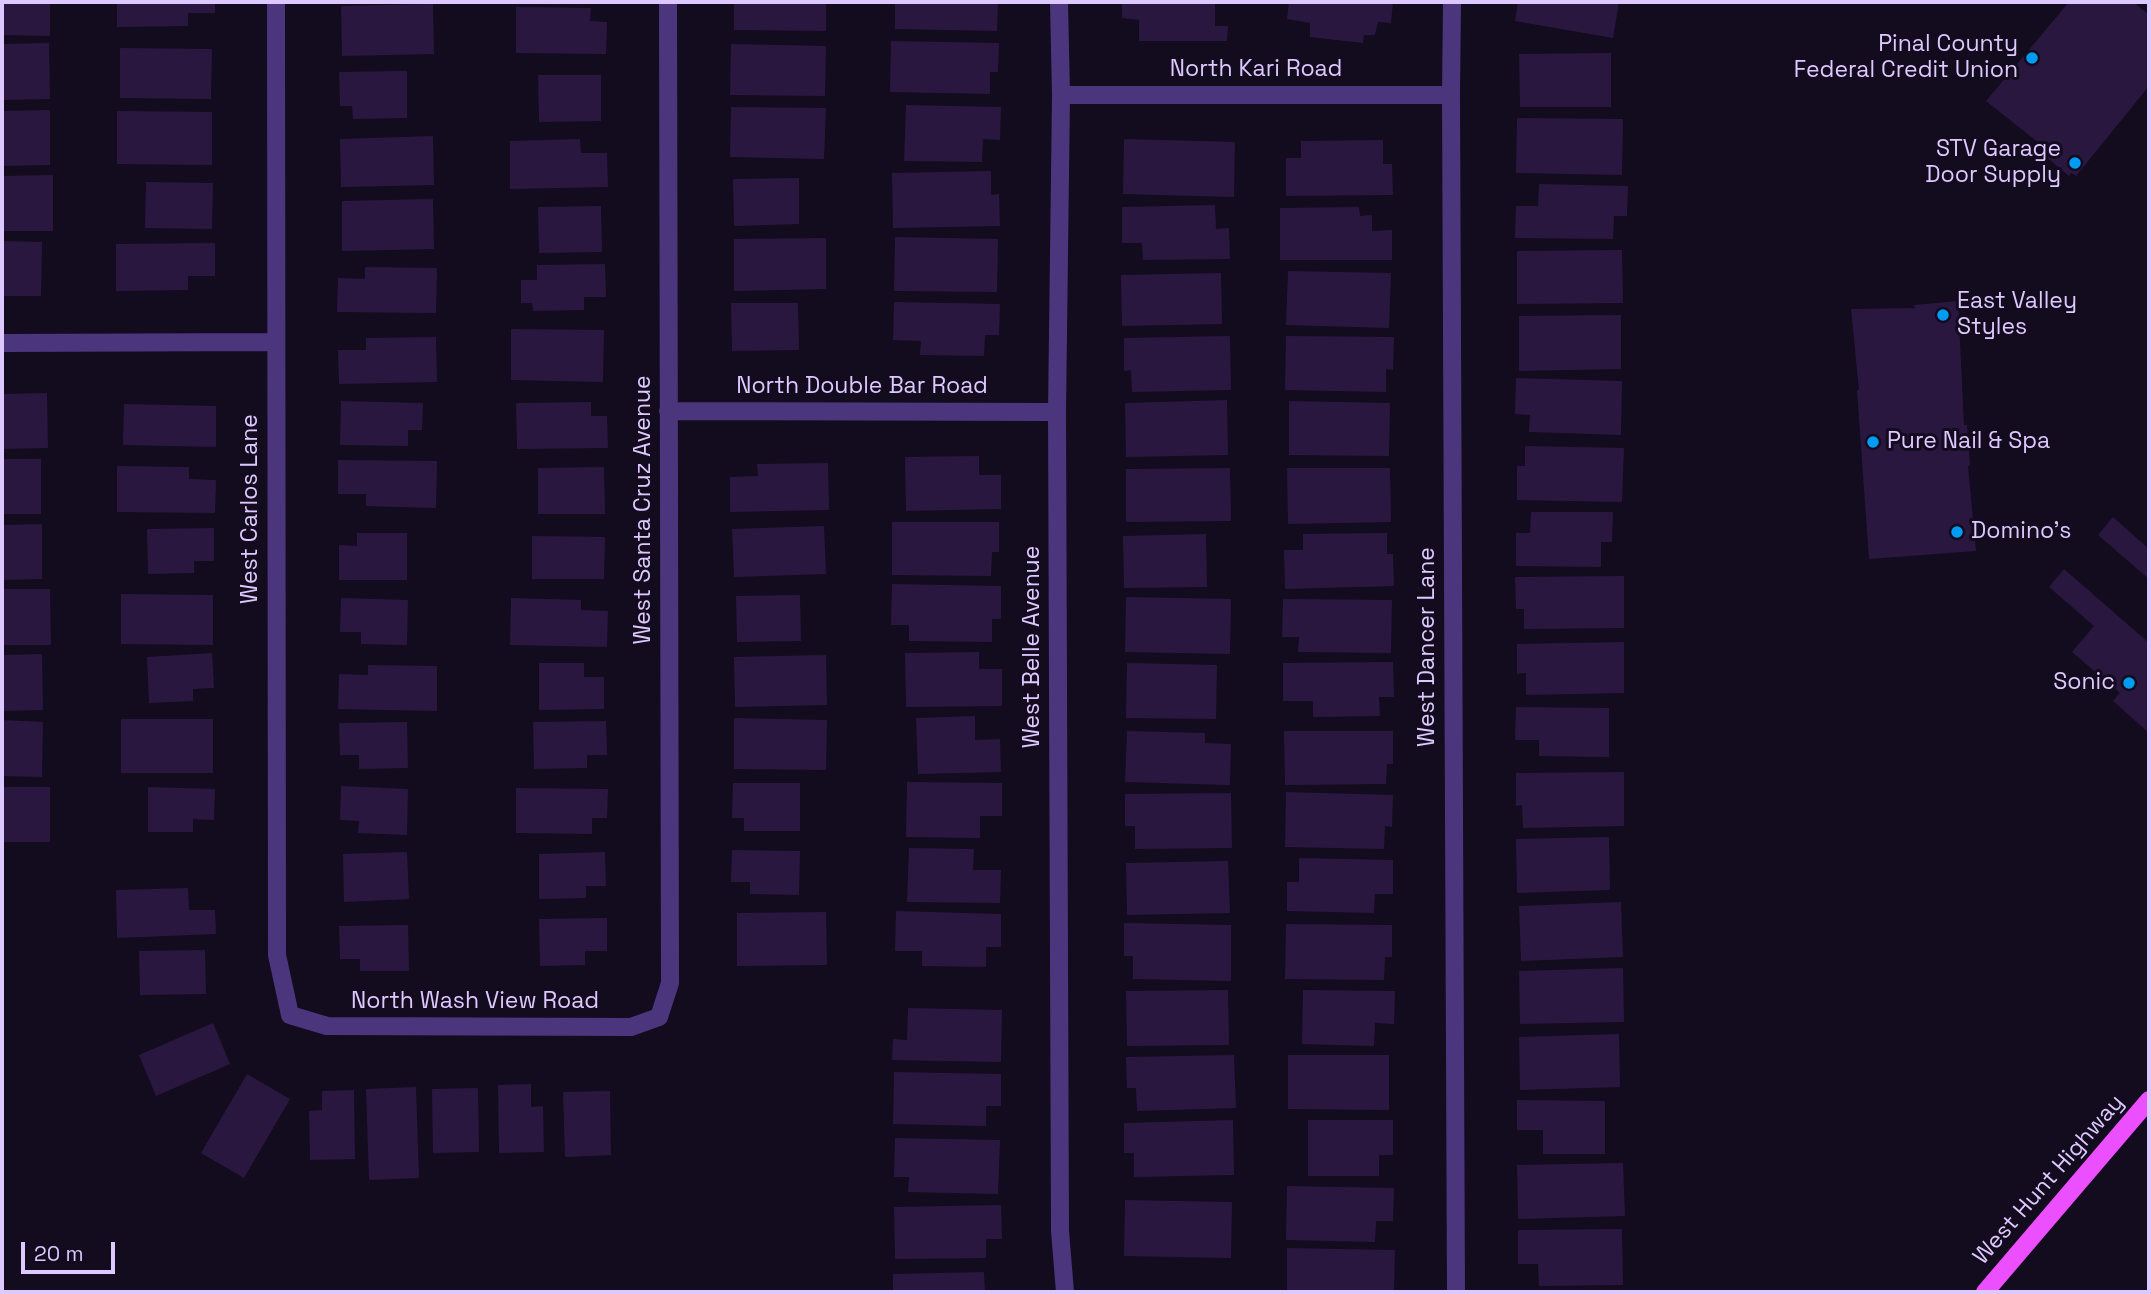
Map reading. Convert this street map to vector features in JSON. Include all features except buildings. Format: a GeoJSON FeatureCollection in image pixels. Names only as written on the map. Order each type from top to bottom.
{"type":"FeatureCollection","features":[{"type":"Feature","properties":{"kind":"main road","name":"West Hunt Highway"},"geometry":{"type":"LineString","coordinates":[[1985,1292],[2149,1100]]}},
{"type":"Feature","properties":{"kind":"street","name":"West Carlos Lane"},"geometry":{"type":"LineString","coordinates":[[276,2],[277,955],[290,1014]]}},
{"type":"Feature","properties":{"kind":"street","name":"West Santa Cruz Avenue"},"geometry":{"type":"LineString","coordinates":[[659,1017],[670,982],[668,2]]}},
{"type":"Feature","properties":{"kind":"street","name":"West Belle Avenue"},"geometry":{"type":"LineString","coordinates":[[1059,2],[1061,95],[1057,412],[1060,1231],[1065,1292]]}},
{"type":"Feature","properties":{"kind":"street","name":"West Dancer Lane"},"geometry":{"type":"LineString","coordinates":[[1452,2],[1456,1292]]}},
{"type":"Feature","properties":{"kind":"street","name":"North Kari Road"},"geometry":{"type":"LineString","coordinates":[[1061,95],[1451,94]]}},
{"type":"Feature","properties":{"kind":"street"},"geometry":{"type":"LineString","coordinates":[[2,342],[275,342]]}},
{"type":"Feature","properties":{"kind":"street","name":"North Double Bar Road"},"geometry":{"type":"LineString","coordinates":[[668,411],[1057,412]]}},
{"type":"Feature","properties":{"kind":"street","name":"North Wash View Road"},"geometry":{"type":"LineString","coordinates":[[290,1014],[327,1026],[631,1027],[659,1017]]}},
{"type":"Feature","properties":{"kind":"place","name":"Pinal County Federal Credit Union"},"geometry":{"type":"Point","coordinates":[2032,58]}},
{"type":"Feature","properties":{"kind":"place","name":"STV Garage Door Supply"},"geometry":{"type":"Point","coordinates":[2075,163]}},
{"type":"Feature","properties":{"kind":"place","name":"East Valley Styles"},"geometry":{"type":"Point","coordinates":[1943,315]}},
{"type":"Feature","properties":{"kind":"place","name":"Pure Nail & Spa"},"geometry":{"type":"Point","coordinates":[1873,442]}},
{"type":"Feature","properties":{"kind":"place","name":"Domino's"},"geometry":{"type":"Point","coordinates":[1957,532]}},
{"type":"Feature","properties":{"kind":"place","name":"Sonic"},"geometry":{"type":"Point","coordinates":[2129,683]}}]}
